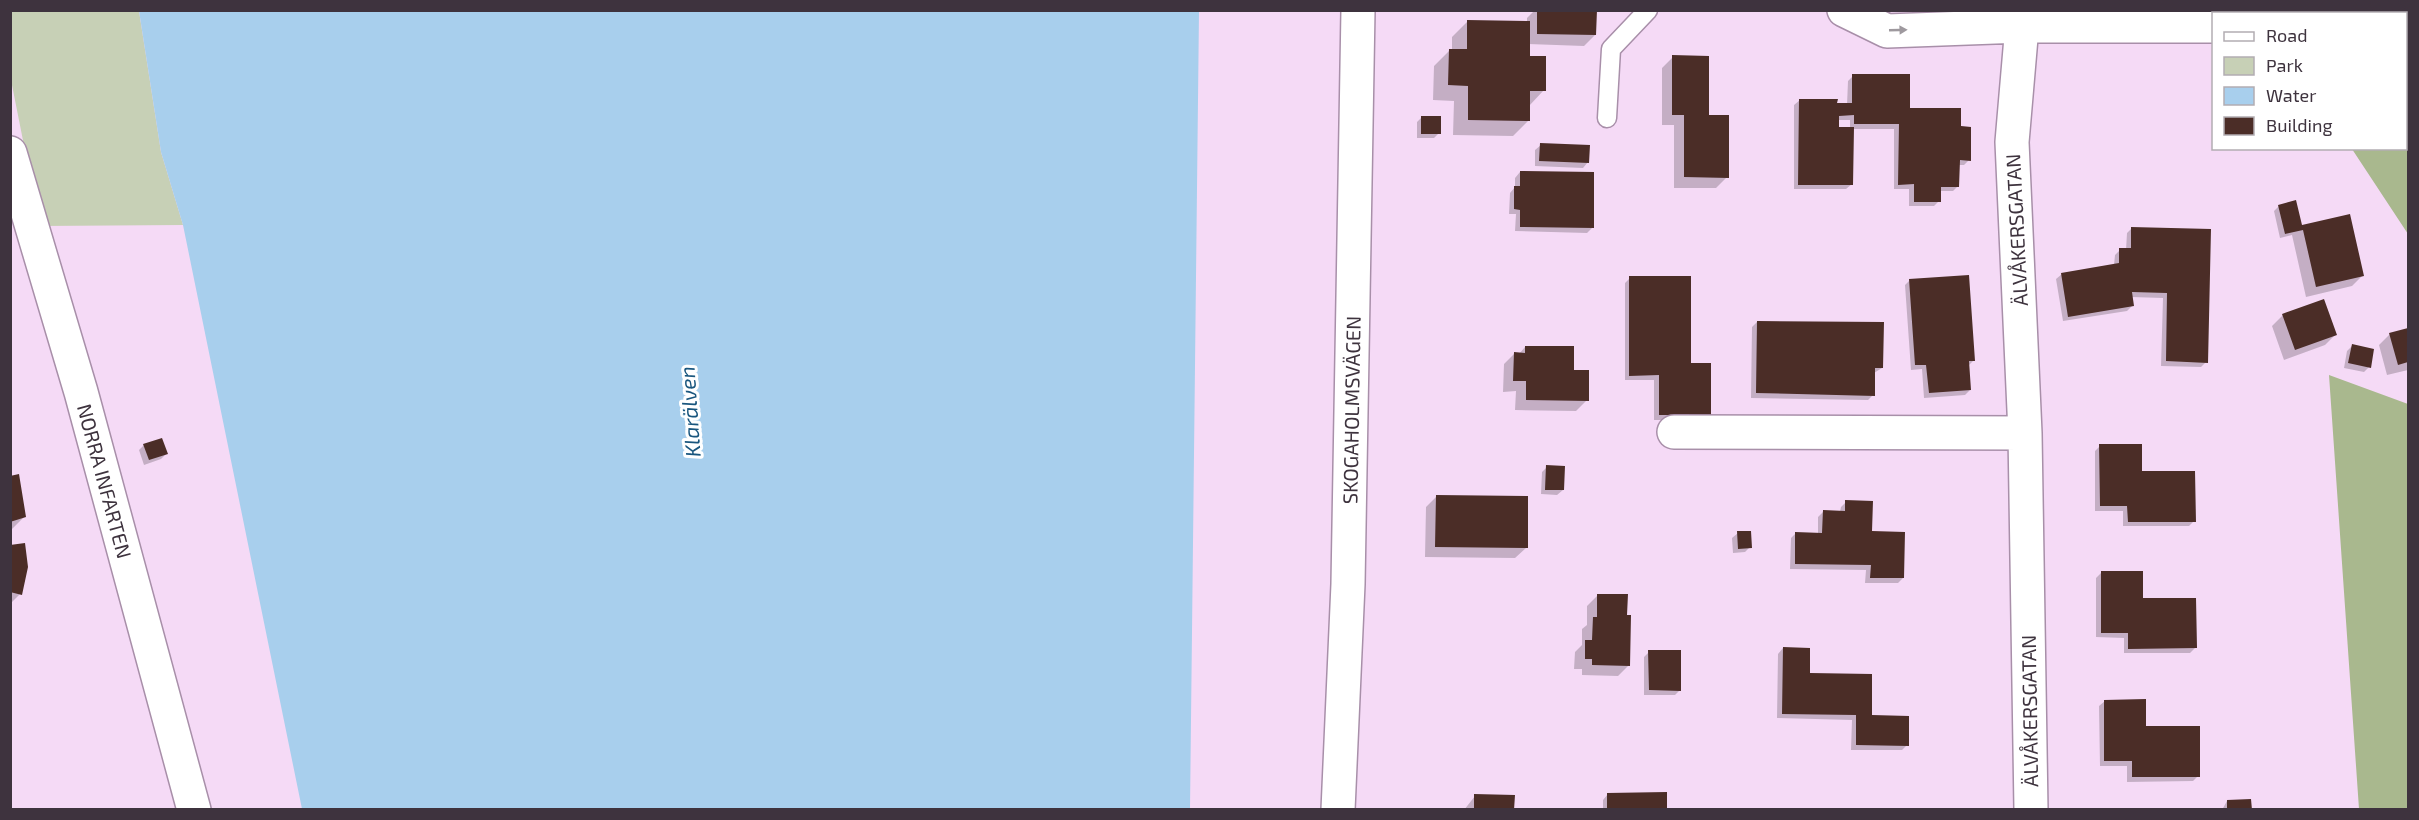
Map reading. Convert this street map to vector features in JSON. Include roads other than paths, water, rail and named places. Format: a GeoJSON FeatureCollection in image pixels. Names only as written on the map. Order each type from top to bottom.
{"type":"FeatureCollection","features":[{"type":"Feature","properties":{"kind":"street","name":"SKOGAHOLMSVÄGEN"},"geometry":{"type":"LineString","coordinates":[[1338,810],[1348,584],[1358,10]]}},
{"type":"Feature","properties":{"kind":"street"},"geometry":{"type":"LineString","coordinates":[[1844,10],[1887,31],[2025,18],[2212,26]]}},
{"type":"Feature","properties":{"kind":"street","name":"ÄLVÅKERSGATAN"},"geometry":{"type":"LineString","coordinates":[[2025,18],[2012,142],[2025,433],[2031,810]]}},
{"type":"Feature","properties":{"kind":"street","name":"NORRA INFARTEN"},"geometry":{"type":"LineString","coordinates":[[10,153],[84,403],[194,810]]}},
{"type":"Feature","properties":{"kind":"street"},"geometry":{"type":"LineString","coordinates":[[1674,432],[2025,433]]}},
{"type":"Feature","properties":{"kind":"lane"},"geometry":{"type":"LineString","coordinates":[[1607,118],[1611,49],[1648,10]]}},
{"type":"Feature","properties":{"kind":"water","name":"Klarälven"},"geometry":{"type":"Polygon","coordinates":[[[139,11],[1199,11],[1190,809],[302,809],[183,225],[161,152],[139,11]]]}}]}
